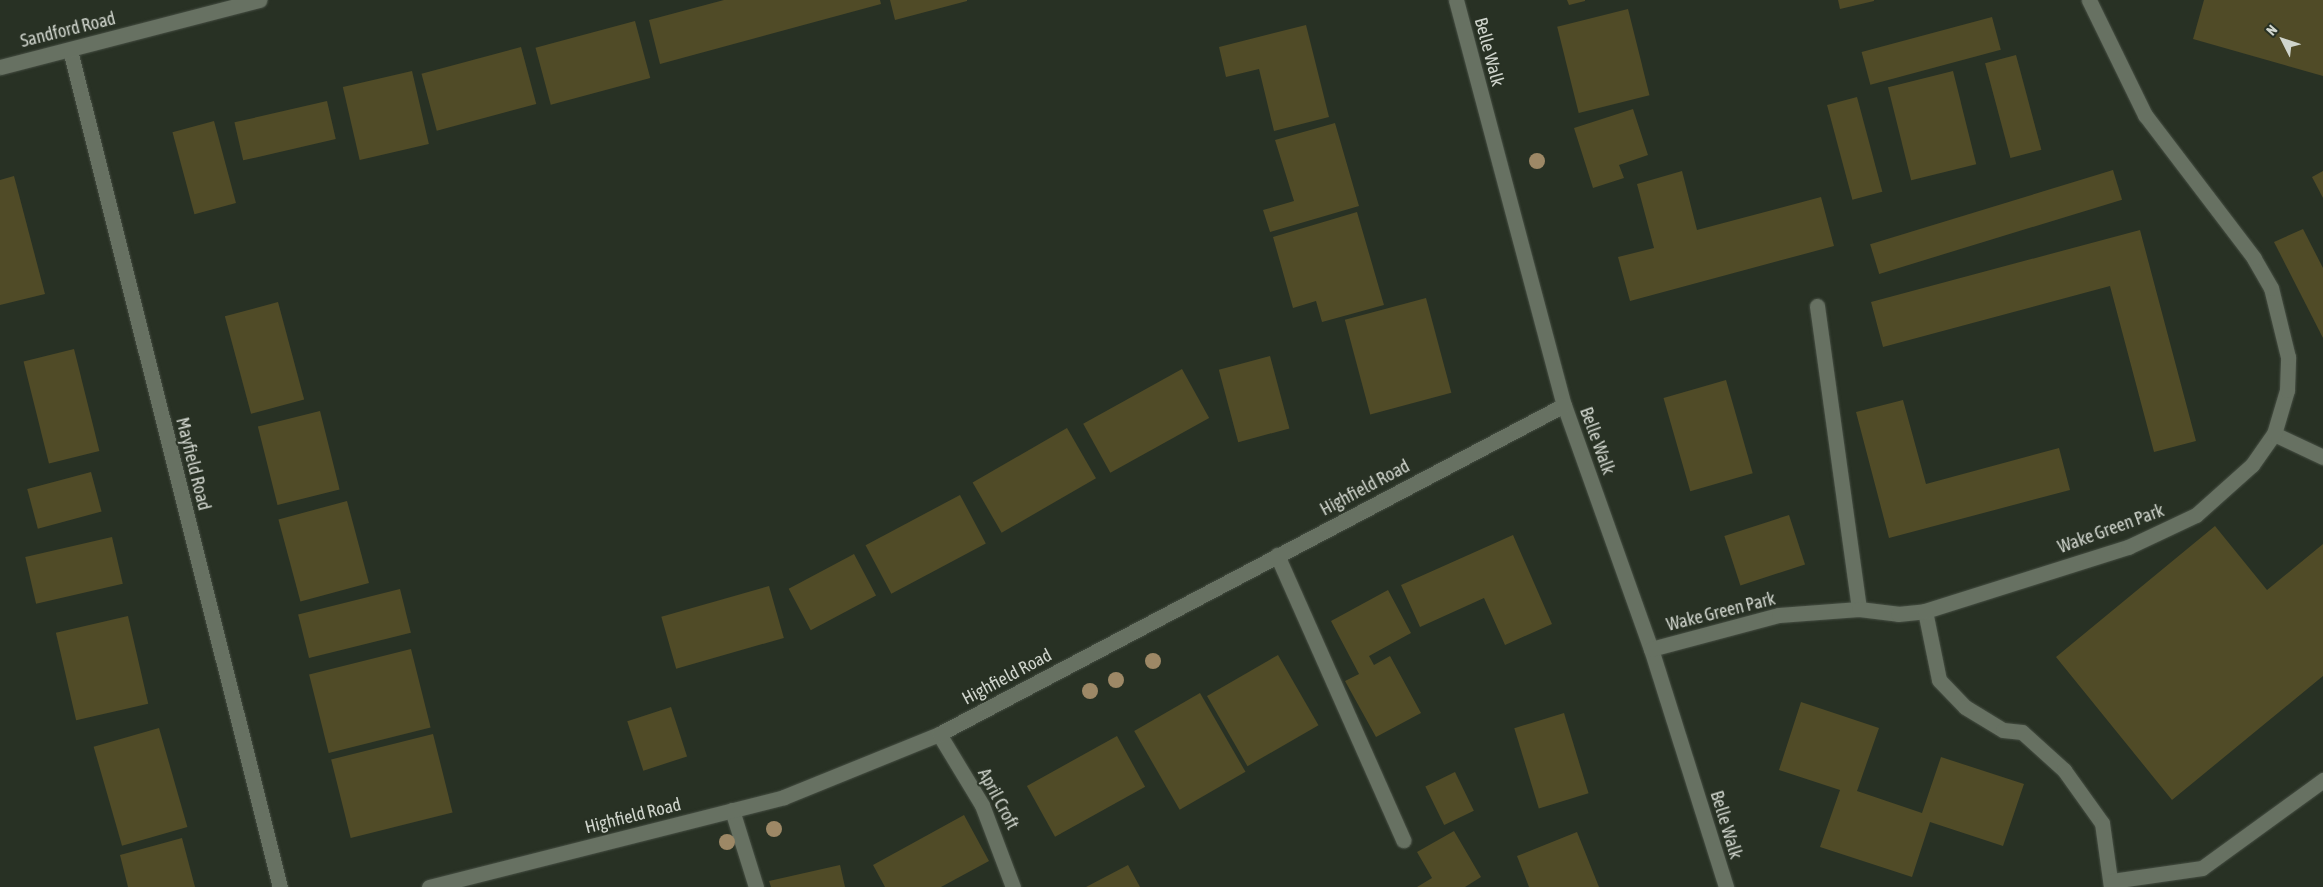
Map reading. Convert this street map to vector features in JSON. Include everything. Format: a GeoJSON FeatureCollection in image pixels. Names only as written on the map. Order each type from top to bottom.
{"type":"FeatureCollection","features":[{"type":"Feature","properties":{"kind":"street","name":"Sandford Road"},"geometry":{"type":"LineString","coordinates":[[0,67],[260,0]]}},
{"type":"Feature","properties":{"kind":"street","name":"Belle Walk"},"geometry":{"type":"LineString","coordinates":[[1456,0],[1564,405],[1651,649],[1726,887]]}},
{"type":"Feature","properties":{"kind":"street","name":"Wake Green Park"},"geometry":{"type":"LineString","coordinates":[[1651,649],[1779,615],[1859,609],[1898,614],[1925,611],[2163,533],[2224,492],[2252,465],[2274,434],[2288,390],[2288,356],[2271,288],[2254,258],[2145,115],[2089,0]]}},
{"type":"Feature","properties":{"kind":"street","name":"Mayfield Road"},"geometry":{"type":"LineString","coordinates":[[70,50],[280,887]]}},
{"type":"Feature","properties":{"kind":"street"},"geometry":{"type":"LineString","coordinates":[[1817,306],[1859,609]]}},
{"type":"Feature","properties":{"kind":"street","name":"Highfield Road"},"geometry":{"type":"LineString","coordinates":[[429,887],[784,797],[938,734],[1564,405]]}},
{"type":"Feature","properties":{"kind":"street"},"geometry":{"type":"LineString","coordinates":[[2274,434],[2323,457]]}},
{"type":"Feature","properties":{"kind":"street"},"geometry":{"type":"LineString","coordinates":[[1277,555],[1402,840]]}},
{"type":"Feature","properties":{"kind":"street"},"geometry":{"type":"LineString","coordinates":[[1925,611],[1939,680],[1965,707],[2003,730],[2022,732],[2064,770],[2102,823],[2111,884],[2202,868],[2323,780]]}},
{"type":"Feature","properties":{"kind":"street","name":"April Croft"},"geometry":{"type":"LineString","coordinates":[[938,734],[982,805],[1012,887]]}},
{"type":"Feature","properties":{"kind":"street"},"geometry":{"type":"LineString","coordinates":[[732,810],[756,887]]}},
{"type":"Feature","properties":{"kind":"building"},"geometry":{"type":"Polygon","coordinates":[[[724,0],[880,0],[881,4],[660,64],[649,20],[724,0]]]}},
{"type":"Feature","properties":{"kind":"building"},"geometry":{"type":"Polygon","coordinates":[[[890,0],[967,0],[967,1],[895,20],[890,0]]]}},
{"type":"Feature","properties":{"kind":"building"},"geometry":{"type":"Polygon","coordinates":[[[1567,0],[1585,0],[1585,1],[1569,5],[1567,0]]]}},
{"type":"Feature","properties":{"kind":"building"},"geometry":{"type":"Polygon","coordinates":[[[1838,0],[1874,0],[1874,1],[1840,9],[1838,0]]]}},
{"type":"Feature","properties":{"kind":"building"},"geometry":{"type":"Polygon","coordinates":[[[2204,0],[2323,0],[2323,76],[2193,39],[2204,0]]]}},
{"type":"Feature","properties":{"kind":"building"},"geometry":{"type":"Polygon","coordinates":[[[1628,9],[1650,95],[1579,113],[1557,27],[1628,9]]]}},
{"type":"Feature","properties":{"kind":"building"},"geometry":{"type":"Polygon","coordinates":[[[1992,17],[2001,50],[1870,85],[1862,52],[1992,17]]]}},
{"type":"Feature","properties":{"kind":"building"},"geometry":{"type":"Polygon","coordinates":[[[635,21],[650,78],[551,105],[536,48],[635,21]]]}},
{"type":"Feature","properties":{"kind":"building"},"geometry":{"type":"Polygon","coordinates":[[[1306,25],[1329,117],[1274,131],[1259,69],[1226,77],[1219,47],[1306,25]]]}},
{"type":"Feature","properties":{"kind":"building"},"geometry":{"type":"Polygon","coordinates":[[[521,47],[536,104],[437,131],[422,74],[521,47]]]}},
{"type":"Feature","properties":{"kind":"building"},"geometry":{"type":"Polygon","coordinates":[[[2016,55],[2041,150],[2010,158],[1985,63],[2016,55]]]}},
{"type":"Feature","properties":{"kind":"building"},"geometry":{"type":"Polygon","coordinates":[[[412,71],[429,144],[360,160],[343,87],[412,71]]]}},
{"type":"Feature","properties":{"kind":"building"},"geometry":{"type":"Polygon","coordinates":[[[1953,71],[1976,164],[1911,180],[1888,87],[1953,71]]]}},
{"type":"Feature","properties":{"kind":"building"},"geometry":{"type":"Polygon","coordinates":[[[1857,97],[1882,192],[1852,200],[1827,105],[1857,97]]]}},
{"type":"Feature","properties":{"kind":"building"},"geometry":{"type":"Polygon","coordinates":[[[327,101],[336,139],[243,160],[234,122],[327,101]]]}},
{"type":"Feature","properties":{"kind":"building"},"geometry":{"type":"Polygon","coordinates":[[[1633,109],[1648,155],[1619,165],[1624,178],[1593,188],[1574,128],[1633,109]]]}},
{"type":"Feature","properties":{"kind":"building"},"geometry":{"type":"Polygon","coordinates":[[[214,121],[236,203],[194,214],[172,132],[214,121]]]}},
{"type":"Feature","properties":{"kind":"building"},"geometry":{"type":"Polygon","coordinates":[[[1335,123],[1359,206],[1270,232],[1263,210],[1294,201],[1275,140],[1335,123]]]}},
{"type":"Feature","properties":{"kind":"building"},"geometry":{"type":"Polygon","coordinates":[[[2113,170],[2122,200],[1879,274],[1870,244],[2113,170]]]}},
{"type":"Feature","properties":{"kind":"building"},"geometry":{"type":"Polygon","coordinates":[[[1682,171],[1697,230],[1821,197],[1834,246],[1630,301],[1618,257],[1654,248],[1637,184],[1682,171]]]}},
{"type":"Feature","properties":{"kind":"building"},"geometry":{"type":"Polygon","coordinates":[[[2323,171],[2323,198],[2312,177],[2323,171]]]}},
{"type":"Feature","properties":{"kind":"building"},"geometry":{"type":"Polygon","coordinates":[[[14,176],[45,294],[0,305],[0,180],[14,176]]]}},
{"type":"Feature","properties":{"kind":"building"},"geometry":{"type":"Polygon","coordinates":[[[1357,212],[1384,305],[1322,322],[1316,301],[1293,308],[1273,237],[1357,212]]]}},
{"type":"Feature","properties":{"kind":"building"},"geometry":{"type":"Polygon","coordinates":[[[2303,229],[2323,268],[2323,338],[2274,242],[2303,229]]]}},
{"type":"Feature","properties":{"kind":"building"},"geometry":{"type":"Polygon","coordinates":[[[2140,230],[2196,441],[2154,452],[2110,286],[1883,347],[1871,302],[2140,230]]]}},
{"type":"Feature","properties":{"kind":"building"},"geometry":{"type":"Polygon","coordinates":[[[1426,298],[1451,393],[1370,414],[1345,320],[1426,298]]]}},
{"type":"Feature","properties":{"kind":"building"},"geometry":{"type":"Polygon","coordinates":[[[278,302],[304,400],[251,414],[225,316],[278,302]]]}},
{"type":"Feature","properties":{"kind":"building"},"geometry":{"type":"Polygon","coordinates":[[[74,349],[99,451],[49,463],[24,362],[74,349]]]}},
{"type":"Feature","properties":{"kind":"building"},"geometry":{"type":"Polygon","coordinates":[[[1270,356],[1289,428],[1238,442],[1219,370],[1270,356]]]}},
{"type":"Feature","properties":{"kind":"building"},"geometry":{"type":"Polygon","coordinates":[[[1182,369],[1209,418],[1110,473],[1083,424],[1182,369]]]}},
{"type":"Feature","properties":{"kind":"building"},"geometry":{"type":"Polygon","coordinates":[[[1726,380],[1753,473],[1690,491],[1664,398],[1726,380]]]}},
{"type":"Feature","properties":{"kind":"building"},"geometry":{"type":"Polygon","coordinates":[[[1903,400],[1926,484],[2059,448],[2070,490],[1889,538],[1856,412],[1903,400]]]}},
{"type":"Feature","properties":{"kind":"building"},"geometry":{"type":"Polygon","coordinates":[[[320,411],[340,490],[277,505],[258,426],[320,411]]]}},
{"type":"Feature","properties":{"kind":"building"},"geometry":{"type":"Polygon","coordinates":[[[1067,428],[1096,478],[1002,533],[973,482],[1067,428]]]}},
{"type":"Feature","properties":{"kind":"building"},"geometry":{"type":"Polygon","coordinates":[[[91,472],[102,512],[38,529],[27,489],[91,472]]]}},
{"type":"Feature","properties":{"kind":"building"},"geometry":{"type":"Polygon","coordinates":[[[960,495],[986,544],[891,594],[866,545],[960,495]]]}},
{"type":"Feature","properties":{"kind":"building"},"geometry":{"type":"Polygon","coordinates":[[[347,501],[369,583],[300,601],[278,519],[347,501]]]}},
{"type":"Feature","properties":{"kind":"building"},"geometry":{"type":"Polygon","coordinates":[[[1789,515],[1805,564],[1740,585],[1724,536],[1789,515]]]}},
{"type":"Feature","properties":{"kind":"building"},"geometry":{"type":"Polygon","coordinates":[[[2215,526],[2267,590],[2323,544],[2323,676],[2172,800],[2056,657],[2215,526]]]}},
{"type":"Feature","properties":{"kind":"building"},"geometry":{"type":"Polygon","coordinates":[[[1513,535],[1552,624],[1505,645],[1484,598],[1420,627],[1401,585],[1513,535]]]}},
{"type":"Feature","properties":{"kind":"building"},"geometry":{"type":"Polygon","coordinates":[[[112,537],[123,584],[36,604],[25,557],[112,537]]]}},
{"type":"Feature","properties":{"kind":"building"},"geometry":{"type":"Polygon","coordinates":[[[854,554],[876,595],[811,630],[789,589],[854,554]]]}},
{"type":"Feature","properties":{"kind":"building"},"geometry":{"type":"Polygon","coordinates":[[[769,586],[784,638],[676,669],[661,617],[769,586]]]}},
{"type":"Feature","properties":{"kind":"building"},"geometry":{"type":"Polygon","coordinates":[[[400,589],[411,633],[309,658],[298,614],[400,589]]]}},
{"type":"Feature","properties":{"kind":"building"},"geometry":{"type":"Polygon","coordinates":[[[1388,590],[1411,633],[1369,656],[1374,665],[1390,656],[1421,713],[1376,737],[1345,681],[1359,674],[1331,621],[1388,590]]]}},
{"type":"Feature","properties":{"kind":"building"},"geometry":{"type":"Polygon","coordinates":[[[128,616],[148,704],[76,720],[56,633],[128,616]]]}},
{"type":"Feature","properties":{"kind":"building"},"geometry":{"type":"Polygon","coordinates":[[[411,649],[431,728],[329,753],[309,674],[411,649]]]}},
{"type":"Feature","properties":{"kind":"building"},"geometry":{"type":"Polygon","coordinates":[[[1278,655],[1318,725],[1247,766],[1207,696],[1278,655]]]}},
{"type":"Feature","properties":{"kind":"building"},"geometry":{"type":"Polygon","coordinates":[[[1200,693],[1246,772],[1180,810],[1134,731],[1200,693]]]}},
{"type":"Feature","properties":{"kind":"building"},"geometry":{"type":"Polygon","coordinates":[[[1801,702],[1879,728],[1857,791],[1922,813],[1941,757],[2024,784],[2003,846],[1930,822],[1912,877],[1820,847],[1840,790],[1779,770],[1801,702]]]}},
{"type":"Feature","properties":{"kind":"building"},"geometry":{"type":"Polygon","coordinates":[[[671,707],[687,756],[643,771],[627,721],[671,707]]]}},
{"type":"Feature","properties":{"kind":"building"},"geometry":{"type":"Polygon","coordinates":[[[1564,713],[1589,793],[1539,809],[1514,728],[1564,713]]]}},
{"type":"Feature","properties":{"kind":"building"},"geometry":{"type":"Polygon","coordinates":[[[159,728],[187,827],[122,846],[94,747],[159,728]]]}},
{"type":"Feature","properties":{"kind":"building"},"geometry":{"type":"Polygon","coordinates":[[[433,734],[453,813],[351,838],[331,759],[433,734]]]}},
{"type":"Feature","properties":{"kind":"building"},"geometry":{"type":"Polygon","coordinates":[[[1117,736],[1145,787],[1055,837],[1027,786],[1117,736]]]}},
{"type":"Feature","properties":{"kind":"building"},"geometry":{"type":"Polygon","coordinates":[[[1455,772],[1474,811],[1444,825],[1425,786],[1455,772]]]}},
{"type":"Feature","properties":{"kind":"building"},"geometry":{"type":"Polygon","coordinates":[[[964,815],[989,861],[941,887],[885,887],[873,865],[964,815]]]}},
{"type":"Feature","properties":{"kind":"building"},"geometry":{"type":"Polygon","coordinates":[[[1454,831],[1481,877],[1465,887],[1417,887],[1432,878],[1417,852],[1454,831]]]}},
{"type":"Feature","properties":{"kind":"building"},"geometry":{"type":"Polygon","coordinates":[[[1577,832],[1599,887],[1529,887],[1517,856],[1577,832]]]}},
{"type":"Feature","properties":{"kind":"building"},"geometry":{"type":"Polygon","coordinates":[[[182,838],[195,887],[128,887],[120,855],[182,838]]]}},
{"type":"Feature","properties":{"kind":"building"},"geometry":{"type":"Polygon","coordinates":[[[840,865],[845,887],[771,887],[769,881],[840,865]]]}},
{"type":"Feature","properties":{"kind":"building"},"geometry":{"type":"Polygon","coordinates":[[[1128,865],[1140,887],[1086,887],[1128,865]]]}}]}
